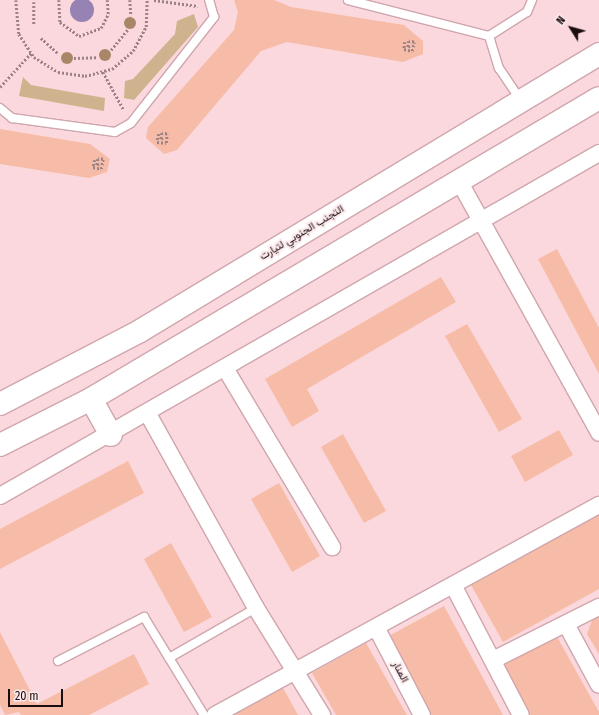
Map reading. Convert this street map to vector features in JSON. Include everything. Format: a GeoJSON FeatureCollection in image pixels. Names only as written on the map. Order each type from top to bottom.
{"type":"FeatureCollection","features":[{"type":"Feature","properties":{"kind":"highway","name":"التجنب الجنوبي لتيارت"},"geometry":{"type":"LineString","coordinates":[[0,404],[140,330],[599,54]]}},
{"type":"Feature","properties":{"kind":"highway"},"geometry":{"type":"LineString","coordinates":[[0,445],[91,399],[599,98]]}},
{"type":"Feature","properties":{"kind":"highway"},"geometry":{"type":"LineString","coordinates":[[91,399],[111,435]]}},
{"type":"Feature","properties":{"kind":"street"},"geometry":{"type":"LineString","coordinates":[[0,496],[148,414],[225,368],[483,220],[598,157]]}},
{"type":"Feature","properties":{"kind":"street"},"geometry":{"type":"LineString","coordinates":[[459,181],[483,220],[599,433]]}},
{"type":"Feature","properties":{"kind":"street"},"geometry":{"type":"LineString","coordinates":[[225,368],[332,547]]}},
{"type":"Feature","properties":{"kind":"street"},"geometry":{"type":"LineString","coordinates":[[148,414],[256,608],[322,715]]}},
{"type":"Feature","properties":{"kind":"street"},"geometry":{"type":"LineString","coordinates":[[215,715],[454,587],[599,505]]}},
{"type":"Feature","properties":{"kind":"street"},"geometry":{"type":"LineString","coordinates":[[454,587],[521,715]]}},
{"type":"Feature","properties":{"kind":"street"},"geometry":{"type":"LineString","coordinates":[[493,660],[599,607]]}},
{"type":"Feature","properties":{"kind":"street"},"geometry":{"type":"LineString","coordinates":[[566,624],[599,685]]}},
{"type":"Feature","properties":{"kind":"street","name":"المنار"},"geometry":{"type":"LineString","coordinates":[[377,629],[422,715]]}},
{"type":"Feature","properties":{"kind":"lane"},"geometry":{"type":"LineString","coordinates":[[348,0],[488,36],[526,12],[532,0]]}},
{"type":"Feature","properties":{"kind":"lane"},"geometry":{"type":"LineString","coordinates":[[0,108],[12,118],[115,132],[131,123],[214,17],[210,4]]}},
{"type":"Feature","properties":{"kind":"lane"},"geometry":{"type":"LineString","coordinates":[[488,36],[499,68],[521,101]]}},
{"type":"Feature","properties":{"kind":"lane"},"geometry":{"type":"LineString","coordinates":[[169,658],[256,608]]}},
{"type":"Feature","properties":{"kind":"lane"},"geometry":{"type":"LineString","coordinates":[[58,661],[144,617],[204,715]]}},
{"type":"Feature","properties":{"kind":"path"},"geometry":{"type":"LineString","coordinates":[[16,0],[19,34],[31,53],[58,72],[85,76],[103,72],[124,61],[141,40],[146,27],[147,0]]}},
{"type":"Feature","properties":{"kind":"path"},"geometry":{"type":"LineString","coordinates":[[59,0],[60,22],[79,36],[101,28],[108,14],[107,0]]}},
{"type":"Feature","properties":{"kind":"path"},"geometry":{"type":"LineString","coordinates":[[130,0],[131,16]]}},
{"type":"Feature","properties":{"kind":"path"},"geometry":{"type":"LineString","coordinates":[[154,0],[210,4]]}},
{"type":"Feature","properties":{"kind":"path"},"geometry":{"type":"LineString","coordinates":[[34,2],[34,25]]}},
{"type":"Feature","properties":{"kind":"path"},"geometry":{"type":"LineString","coordinates":[[111,50],[126,30]]}},
{"type":"Feature","properties":{"kind":"path"},"geometry":{"type":"LineString","coordinates":[[41,38],[60,54]]}},
{"type":"Feature","properties":{"kind":"path"},"geometry":{"type":"LineString","coordinates":[[405,42],[404,49],[412,51],[414,42],[409,41],[408,47],[411,44]]}},
{"type":"Feature","properties":{"kind":"path"},"geometry":{"type":"LineString","coordinates":[[0,87],[31,53]]}},
{"type":"Feature","properties":{"kind":"path"},"geometry":{"type":"LineString","coordinates":[[74,58],[98,57]]}},
{"type":"Feature","properties":{"kind":"path"},"geometry":{"type":"LineString","coordinates":[[103,72],[131,123]]}},
{"type":"Feature","properties":{"kind":"path"},"geometry":{"type":"LineString","coordinates":[[159,134],[157,142],[166,143],[167,134],[162,133],[161,140],[164,136]]}},
{"type":"Feature","properties":{"kind":"path"},"geometry":{"type":"LineString","coordinates":[[94,160],[93,167],[101,168],[103,159],[98,159],[97,165],[100,162]]}},
{"type":"Feature","properties":{"kind":"shaded area"},"geometry":{"type":"Polygon","coordinates":[[[82,-2],[90,2],[94,10],[90,18],[82,22],[74,18],[70,10],[74,2],[82,-2]]]}},
{"type":"Feature","properties":{"kind":"shaded area"},"geometry":{"type":"Polygon","coordinates":[[[194,14],[198,27],[134,100],[124,98],[125,81],[133,79],[175,34],[177,21],[194,14]]]}},
{"type":"Feature","properties":{"kind":"shaded area"},"geometry":{"type":"Polygon","coordinates":[[[23,77],[31,85],[105,98],[104,111],[19,96],[23,77]]]}},
{"type":"Feature","properties":{"kind":"building"},"geometry":{"type":"Polygon","coordinates":[[[234,0],[274,0],[291,7],[404,25],[423,41],[423,54],[403,62],[287,42],[261,51],[177,150],[164,154],[146,138],[148,127],[234,30],[238,12],[234,0]]]}},
{"type":"Feature","properties":{"kind":"building"},"geometry":{"type":"Polygon","coordinates":[[[0,129],[90,144],[110,159],[107,172],[89,178],[0,164],[0,129]]]}},
{"type":"Feature","properties":{"kind":"building"},"geometry":{"type":"Polygon","coordinates":[[[557,249],[599,328],[599,374],[538,259],[557,249]]]}},
{"type":"Feature","properties":{"kind":"building"},"geometry":{"type":"Polygon","coordinates":[[[441,277],[456,302],[307,389],[319,411],[292,427],[265,379],[441,277]]]}},
{"type":"Feature","properties":{"kind":"building"},"geometry":{"type":"Polygon","coordinates":[[[467,324],[522,419],[499,432],[445,336],[467,324]]]}},
{"type":"Feature","properties":{"kind":"building"},"geometry":{"type":"Polygon","coordinates":[[[559,430],[573,455],[525,482],[511,456],[559,430]]]}},
{"type":"Feature","properties":{"kind":"building"},"geometry":{"type":"Polygon","coordinates":[[[343,434],[386,511],[364,523],[321,447],[343,434]]]}},
{"type":"Feature","properties":{"kind":"building"},"geometry":{"type":"Polygon","coordinates":[[[128,461],[144,493],[0,569],[0,529],[128,461]]]}},
{"type":"Feature","properties":{"kind":"building"},"geometry":{"type":"Polygon","coordinates":[[[279,483],[320,556],[292,572],[251,499],[279,483]]]}},
{"type":"Feature","properties":{"kind":"building"},"geometry":{"type":"Polygon","coordinates":[[[599,514],[599,589],[503,642],[471,585],[599,514]]]}},
{"type":"Feature","properties":{"kind":"building"},"geometry":{"type":"Polygon","coordinates":[[[171,543],[212,617],[184,632],[144,559],[171,543]]]}},
{"type":"Feature","properties":{"kind":"building"},"geometry":{"type":"Polygon","coordinates":[[[444,606],[503,715],[429,715],[387,637],[444,606]]]}},
{"type":"Feature","properties":{"kind":"building"},"geometry":{"type":"Polygon","coordinates":[[[599,614],[599,654],[587,634],[593,618],[599,614]]]}},
{"type":"Feature","properties":{"kind":"building"},"geometry":{"type":"Polygon","coordinates":[[[0,632],[37,704],[134,654],[149,684],[89,715],[21,715],[19,712],[5,715],[0,705],[0,632]]]}},
{"type":"Feature","properties":{"kind":"building"},"geometry":{"type":"Polygon","coordinates":[[[556,635],[599,712],[599,715],[530,715],[503,665],[556,635]]]}},
{"type":"Feature","properties":{"kind":"building"},"geometry":{"type":"Polygon","coordinates":[[[366,643],[407,715],[336,715],[312,673],[366,643]]]}},
{"type":"Feature","properties":{"kind":"building"},"geometry":{"type":"Polygon","coordinates":[[[281,684],[298,715],[226,715],[281,684]]]}}]}
